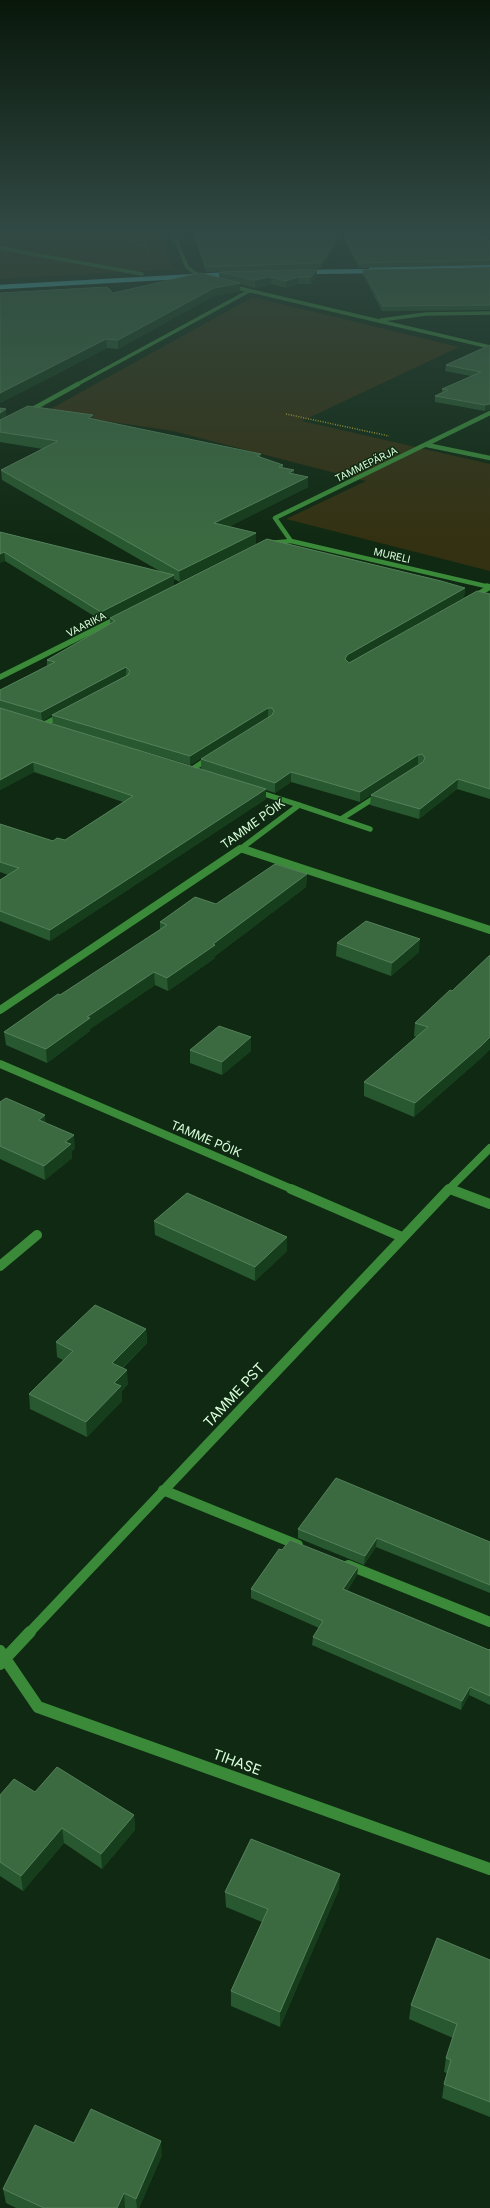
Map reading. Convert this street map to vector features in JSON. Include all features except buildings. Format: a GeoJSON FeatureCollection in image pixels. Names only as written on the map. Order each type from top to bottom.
{"type":"FeatureCollection","features":[{"type":"Feature","properties":{"kind":"street"},"geometry":{"type":"LineString","coordinates":[[24,414],[172,333]]}},
{"type":"Feature","properties":{"kind":"street"},"geometry":{"type":"LineString","coordinates":[[429,333],[490,347]]}},
{"type":"Feature","properties":{"kind":"street","name":"TAMMEPÄRJA"},"geometry":{"type":"LineString","coordinates":[[291,541],[275,518],[490,413]]}},
{"type":"Feature","properties":{"kind":"street"},"geometry":{"type":"LineString","coordinates":[[427,445],[490,458]]}},
{"type":"Feature","properties":{"kind":"street"},"geometry":{"type":"LineString","coordinates":[[260,547],[267,543],[291,541]]}},
{"type":"Feature","properties":{"kind":"street","name":"MURELI"},"geometry":{"type":"LineString","coordinates":[[291,541],[490,587]]}},
{"type":"Feature","properties":{"kind":"street"},"geometry":{"type":"LineString","coordinates":[[470,599],[490,587]]}},
{"type":"Feature","properties":{"kind":"street","name":"VAARIKA"},"geometry":{"type":"LineString","coordinates":[[0,677],[127,614]]}},
{"type":"Feature","properties":{"kind":"street"},"geometry":{"type":"LineString","coordinates":[[43,725],[71,710]]}},
{"type":"Feature","properties":{"kind":"street"},"geometry":{"type":"LineString","coordinates":[[36,723],[50,727]]}},
{"type":"Feature","properties":{"kind":"street"},"geometry":{"type":"LineString","coordinates":[[191,770],[217,753]]}},
{"type":"Feature","properties":{"kind":"street"},"geometry":{"type":"LineString","coordinates":[[183,767],[198,772]]}},
{"type":"Feature","properties":{"kind":"street","name":"TAMME PÕIK"},"geometry":{"type":"LineString","coordinates":[[249,789],[299,805]]}},
{"type":"Feature","properties":{"kind":"street"},"geometry":{"type":"LineString","coordinates":[[341,819],[388,789]]}},
{"type":"Feature","properties":{"kind":"street"},"geometry":{"type":"LineString","coordinates":[[299,805],[370,829]]}},
{"type":"Feature","properties":{"kind":"street","name":"TAMME PÕIK"},"geometry":{"type":"LineString","coordinates":[[0,1010],[241,848],[299,805]]}},
{"type":"Feature","properties":{"kind":"street"},"geometry":{"type":"LineString","coordinates":[[241,848],[490,930]]}},
{"type":"Feature","properties":{"kind":"street","name":"TAMME PÕIK"},"geometry":{"type":"LineString","coordinates":[[0,1064],[402,1237]]}},
{"type":"Feature","properties":{"kind":"street","name":"TAMME PST"},"geometry":{"type":"LineString","coordinates":[[2,1657],[164,1490],[402,1237],[490,1148]]}},
{"type":"Feature","properties":{"kind":"street"},"geometry":{"type":"LineString","coordinates":[[449,1189],[490,1204]]}},
{"type":"Feature","properties":{"kind":"street"},"geometry":{"type":"LineString","coordinates":[[0,1266],[37,1235]]}},
{"type":"Feature","properties":{"kind":"street"},"geometry":{"type":"LineString","coordinates":[[164,1490],[308,1548]]}},
{"type":"Feature","properties":{"kind":"street"},"geometry":{"type":"LineString","coordinates":[[337,1560],[490,1622]]}},
{"type":"Feature","properties":{"kind":"street","name":"TIHASE"},"geometry":{"type":"LineString","coordinates":[[2,1657],[38,1707],[490,1869]]}},
{"type":"Feature","properties":{"kind":"path"},"geometry":{"type":"LineString","coordinates":[[286,414],[427,445]]}},
{"type":"Feature","properties":{"kind":"shaded area"},"geometry":{"type":"Polygon","coordinates":[[[188,333],[401,333],[459,347],[302,421],[490,464],[490,571],[286,519],[366,481],[173,431],[45,412],[188,333]]]}}]}
